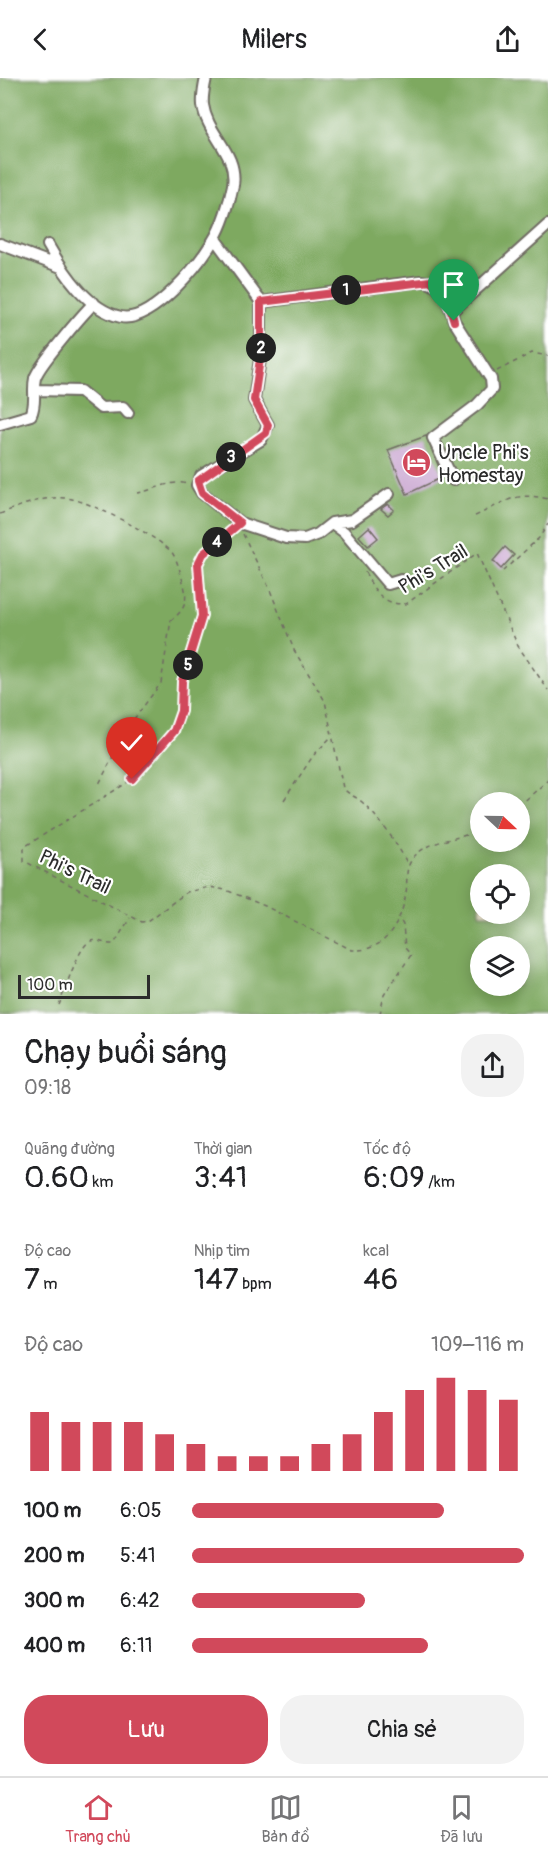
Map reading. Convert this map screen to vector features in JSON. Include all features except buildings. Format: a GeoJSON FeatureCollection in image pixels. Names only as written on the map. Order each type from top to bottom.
{"type":"FeatureCollection","features":[{"type":"Feature","properties":{"kind":"street"},"geometry":{"type":"LineString","coordinates":[[48,245],[61,267],[94,303],[106,312],[124,318],[134,316],[163,299],[181,282],[214,239],[233,186],[234,172],[224,147],[206,117],[203,105],[206,78]]}},
{"type":"Feature","properties":{"kind":"street"},"geometry":{"type":"LineString","coordinates":[[452,311],[548,225]]}},
{"type":"Feature","properties":{"kind":"street"},"geometry":{"type":"LineString","coordinates":[[214,239],[261,302],[261,352],[254,400],[268,425],[261,440],[201,477],[198,481],[199,489],[240,523],[271,536],[304,539],[318,534],[332,523],[352,520],[389,494]]}},
{"type":"Feature","properties":{"kind":"street"},"geometry":{"type":"LineString","coordinates":[[0,243],[61,267]]}},
{"type":"Feature","properties":{"kind":"street"},"geometry":{"type":"LineString","coordinates":[[261,302],[431,281],[438,286],[452,311],[454,321],[488,374],[492,389],[477,405],[433,438],[453,480]]}},
{"type":"Feature","properties":{"kind":"street"},"geometry":{"type":"LineString","coordinates":[[0,424],[31,415],[35,407],[35,378],[40,369],[94,303]]}},
{"type":"Feature","properties":{"kind":"street"},"geometry":{"type":"LineString","coordinates":[[36,390],[80,391],[95,406],[123,407],[128,412]]}},
{"type":"Feature","properties":{"kind":"street"},"geometry":{"type":"LineString","coordinates":[[332,523],[344,532],[388,584],[401,580]]}},
{"type":"Feature","properties":{"kind":"path"},"geometry":{"type":"LineString","coordinates":[[488,374],[532,353],[548,356]]}},
{"type":"Feature","properties":{"kind":"path"},"geometry":{"type":"LineString","coordinates":[[137,493],[182,482],[199,489]]}},
{"type":"Feature","properties":{"kind":"path"},"geometry":{"type":"LineString","coordinates":[[475,516],[511,498],[537,496],[548,499]]}},
{"type":"Feature","properties":{"kind":"path"},"geometry":{"type":"LineString","coordinates":[[0,514],[53,498],[71,499],[89,504],[125,522],[154,539],[174,555],[187,599],[184,608],[171,620],[161,683],[128,728],[99,784]]}},
{"type":"Feature","properties":{"kind":"path"},"geometry":{"type":"LineString","coordinates":[[240,523],[294,650],[325,701],[343,788],[349,796],[360,801],[374,817],[408,865]]}},
{"type":"Feature","properties":{"kind":"path","name":"Phi's Trail"},"geometry":{"type":"LineString","coordinates":[[130,917],[102,900],[28,864],[24,861],[22,854],[24,847],[40,836],[132,779],[174,731],[181,711],[182,681],[202,616],[198,564],[203,554],[240,523]]}},
{"type":"Feature","properties":{"kind":"path"},"geometry":{"type":"LineString","coordinates":[[503,571],[539,538],[548,524]]}},
{"type":"Feature","properties":{"kind":"path","name":"Phi's Trail"},"geometry":{"type":"LineString","coordinates":[[362,567],[378,594],[392,603],[406,604],[477,553],[518,646],[548,690]]}},
{"type":"Feature","properties":{"kind":"path"},"geometry":{"type":"LineString","coordinates":[[284,800],[313,756],[331,738]]}},
{"type":"Feature","properties":{"kind":"path"},"geometry":{"type":"LineString","coordinates":[[530,796],[548,780]]}},
{"type":"Feature","properties":{"kind":"path"},"geometry":{"type":"LineString","coordinates":[[59,1005],[75,963],[87,943],[91,940],[114,944],[130,917],[142,922],[148,921],[188,892],[209,887],[247,898],[352,950],[364,951],[373,948],[389,936],[399,918],[406,893],[408,865],[415,855],[438,842],[470,833]]}},
{"type":"Feature","properties":{"kind":"path"},"geometry":{"type":"LineString","coordinates":[[380,1014],[384,995],[411,956],[405,948],[403,925],[399,918]]}},
{"type":"Feature","properties":{"kind":"green space"},"geometry":{"type":"Polygon","coordinates":[[[0,78],[548,78],[548,1014],[0,1014],[0,78]]]}},
{"type":"Feature","properties":{"kind":"place","name":"Uncle Phi's Homestay"},"geometry":{"type":"Point","coordinates":[417,463]}},
{"type":"Feature","properties":{"kind":"route"},"geometry":{"type":"LineString","coordinates":[[132,779],[174,731],[181,711],[182,681],[202,616],[198,564],[203,554],[240,523],[202,493],[197,485],[198,481],[244,448],[261,440],[266,433],[268,425],[254,400],[261,352],[261,302],[431,281],[438,286],[452,311],[454,321]]}}]}
